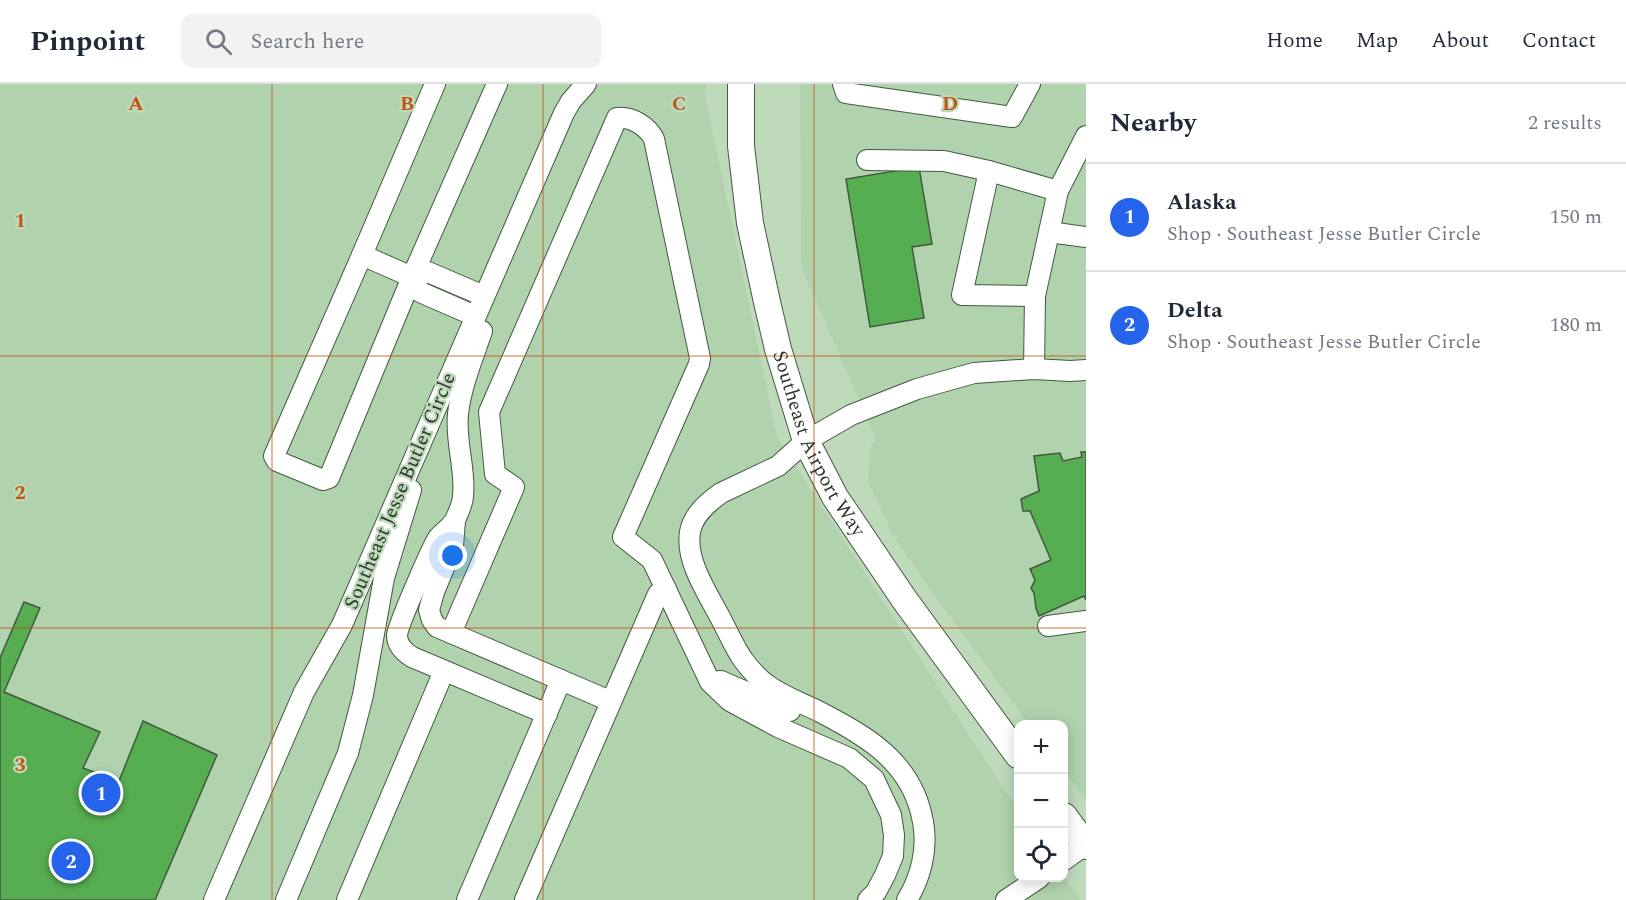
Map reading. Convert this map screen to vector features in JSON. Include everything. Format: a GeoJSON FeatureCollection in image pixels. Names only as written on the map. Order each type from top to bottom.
{"type":"FeatureCollection","features":[{"type":"Feature","properties":{"kind":"main road","name":"Southeast Airport Way"},"geometry":{"type":"LineString","coordinates":[[741,84],[741,146],[750,223],[778,349],[806,441],[835,497],[924,627],[1014,750]]}},
{"type":"Feature","properties":{"kind":"main road"},"geometry":{"type":"LineString","coordinates":[[1068,821],[1086,846]]}},
{"type":"Feature","properties":{"kind":"street"},"geometry":{"type":"LineString","coordinates":[[435,84],[274,456],[277,461],[323,480],[328,478],[412,277],[497,84]]}},
{"type":"Feature","properties":{"kind":"street","name":"Southeast Jesse Butler Circle"},"geometry":{"type":"LineString","coordinates":[[214,900],[304,692],[338,632],[564,112],[574,96],[586,84]]}},
{"type":"Feature","properties":{"kind":"street"},"geometry":{"type":"LineString","coordinates":[[843,84],[846,93],[1012,117],[1030,84]]}},
{"type":"Feature","properties":{"kind":"street"},"geometry":{"type":"LineString","coordinates":[[451,633],[514,487],[495,474],[489,412],[618,118],[624,117],[643,125],[651,132],[654,140],[699,364],[623,537],[652,561],[710,682],[730,700],[778,727],[849,758],[874,778],[891,816],[894,835],[893,856],[876,892],[868,900]]}},
{"type":"Feature","properties":{"kind":"street"},"geometry":{"type":"LineString","coordinates":[[1034,369],[1035,296],[1058,191],[1086,136]]}},
{"type":"Feature","properties":{"kind":"street"},"geometry":{"type":"LineString","coordinates":[[867,160],[944,161],[1058,191]]}},
{"type":"Feature","properties":{"kind":"street"},"geometry":{"type":"LineString","coordinates":[[989,171],[962,295],[1035,296]]}},
{"type":"Feature","properties":{"kind":"street"},"geometry":{"type":"LineString","coordinates":[[1049,232],[1086,237]]}},
{"type":"Feature","properties":{"kind":"street"},"geometry":{"type":"LineString","coordinates":[[362,255],[412,277],[428,272],[480,306],[485,321],[457,416],[464,484],[463,499],[455,521],[453,546],[429,610],[432,620],[436,627],[610,701]]}},
{"type":"Feature","properties":{"kind":"street"},"geometry":{"type":"LineString","coordinates":[[907,900],[918,878],[925,838],[917,798],[902,771],[892,759],[867,738],[776,691],[750,669],[736,649],[699,575],[690,548],[694,520],[706,505],[721,494],[778,466],[806,441],[852,415],[916,389],[974,373],[1034,369],[1086,370]]}},
{"type":"Feature","properties":{"kind":"street"},"geometry":{"type":"LineString","coordinates":[[286,900],[348,753],[363,695],[384,578],[413,484],[407,474]]}},
{"type":"Feature","properties":{"kind":"street"},"geometry":{"type":"LineString","coordinates":[[455,521],[437,539],[397,635],[399,644],[404,651],[444,671],[547,714]]}},
{"type":"Feature","properties":{"kind":"street"},"geometry":{"type":"LineString","coordinates":[[525,900],[658,594],[666,590]]}},
{"type":"Feature","properties":{"kind":"street"},"geometry":{"type":"LineString","coordinates":[[1048,626],[1086,621]]}},
{"type":"Feature","properties":{"kind":"street"},"geometry":{"type":"LineString","coordinates":[[347,900],[444,671]]}},
{"type":"Feature","properties":{"kind":"street"},"geometry":{"type":"LineString","coordinates":[[468,900],[561,680]]}},
{"type":"Feature","properties":{"kind":"street"},"geometry":{"type":"LineString","coordinates":[[710,682],[721,681],[859,740],[867,738]]}},
{"type":"Feature","properties":{"kind":"street"},"geometry":{"type":"LineString","coordinates":[[1068,857],[1086,846]]}},
{"type":"Feature","properties":{"kind":"street"},"geometry":{"type":"LineString","coordinates":[[1015,897],[1033,882]]}},
{"type":"Feature","properties":{"kind":"shaded area"},"geometry":{"type":"Polygon","coordinates":[[[0,84],[706,84],[705,96],[777,437],[1014,805],[1014,882],[1068,882],[1081,900],[0,900],[0,84]]]}},
{"type":"Feature","properties":{"kind":"shaded area"},"geometry":{"type":"Polygon","coordinates":[[[800,84],[1086,84],[1086,800],[1068,775],[1068,720],[1026,720],[894,537],[868,481],[871,445],[876,440],[801,266],[800,84]]]}},
{"type":"Feature","properties":{"kind":"building"},"geometry":{"type":"Polygon","coordinates":[[[919,167],[932,244],[912,247],[924,318],[870,327],[846,179],[919,167]]]}},
{"type":"Feature","properties":{"kind":"building"},"geometry":{"type":"Polygon","coordinates":[[[1081,452],[1086,452],[1086,600],[1084,596],[1039,616],[1031,588],[1035,580],[1030,569],[1051,560],[1030,511],[1023,511],[1021,499],[1039,491],[1034,456],[1060,453],[1063,461],[1082,457],[1081,452]]]}},
{"type":"Feature","properties":{"kind":"building"},"geometry":{"type":"Polygon","coordinates":[[[24,602],[40,608],[4,692],[100,732],[83,768],[119,781],[143,721],[217,755],[155,900],[0,900],[0,658],[24,602]]]}},
{"type":"Feature","properties":{"kind":"place","name":"Alaska"},"geometry":{"type":"Point","coordinates":[101,793]}},
{"type":"Feature","properties":{"kind":"place","name":"Delta"},"geometry":{"type":"Point","coordinates":[71,861]}}]}
